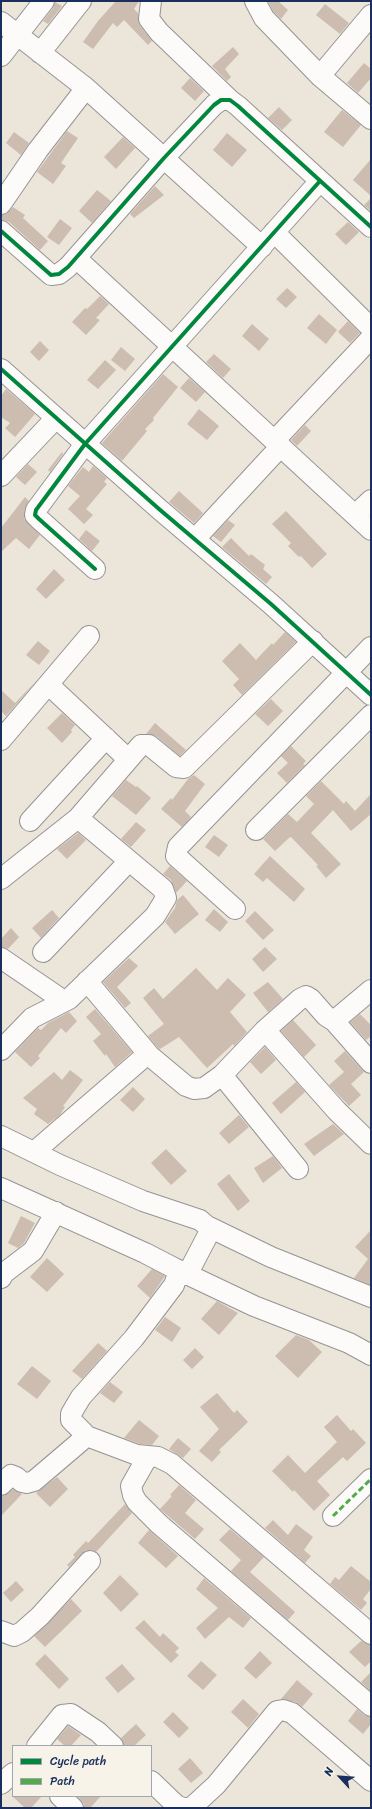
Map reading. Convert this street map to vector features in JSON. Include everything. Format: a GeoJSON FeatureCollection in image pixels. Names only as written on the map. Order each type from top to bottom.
{"type":"FeatureCollection","features":[{"type":"Feature","properties":{"kind":"street"},"geometry":{"type":"LineString","coordinates":[[1,56],[44,1]]}},
{"type":"Feature","properties":{"kind":"street"},"geometry":{"type":"LineString","coordinates":[[40,52],[81,1]]}},
{"type":"Feature","properties":{"kind":"street"},"geometry":{"type":"LineString","coordinates":[[151,1],[149,19],[159,32],[230,100],[371,227]]}},
{"type":"Feature","properties":{"kind":"street"},"geometry":{"type":"LineString","coordinates":[[255,1],[264,18],[320,76],[371,119]]}},
{"type":"Feature","properties":{"kind":"street"},"geometry":{"type":"LineString","coordinates":[[320,76],[371,15]]}},
{"type":"Feature","properties":{"kind":"street"},"geometry":{"type":"LineString","coordinates":[[1,22],[86,88],[164,158],[268,240],[371,328]]}},
{"type":"Feature","properties":{"kind":"street"},"geometry":{"type":"LineString","coordinates":[[1,204],[38,150],[86,88]]}},
{"type":"Feature","properties":{"kind":"street"},"geometry":{"type":"LineString","coordinates":[[1,231],[51,275],[59,274],[76,258],[164,158],[214,105],[221,100],[230,100]]}},
{"type":"Feature","properties":{"kind":"street"},"geometry":{"type":"LineString","coordinates":[[95,569],[35,515],[38,506],[85,444],[320,181]]}},
{"type":"Feature","properties":{"kind":"street"},"geometry":{"type":"LineString","coordinates":[[76,258],[371,530]]}},
{"type":"Feature","properties":{"kind":"street"},"geometry":{"type":"LineString","coordinates":[[195,539],[371,338]]}},
{"type":"Feature","properties":{"kind":"street"},"geometry":{"type":"LineString","coordinates":[[1,369],[85,444],[313,641],[371,695]]}},
{"type":"Feature","properties":{"kind":"street"},"geometry":{"type":"LineString","coordinates":[[1,476],[56,418]]}},
{"type":"Feature","properties":{"kind":"street"},"geometry":{"type":"LineString","coordinates":[[355,515],[371,500]]}},
{"type":"Feature","properties":{"kind":"street"},"geometry":{"type":"LineString","coordinates":[[1,740],[89,636]]}},
{"type":"Feature","properties":{"kind":"street"},"geometry":{"type":"LineString","coordinates":[[1,880],[78,818],[141,745],[149,745],[176,767],[184,768],[313,641]]}},
{"type":"Feature","properties":{"kind":"street"},"geometry":{"type":"LineString","coordinates":[[235,909],[176,856],[178,847],[371,647]]}},
{"type":"Feature","properties":{"kind":"street"},"geometry":{"type":"LineString","coordinates":[[49,685],[128,759]]}},
{"type":"Feature","properties":{"kind":"street"},"geometry":{"type":"LineString","coordinates":[[256,830],[371,715]]}},
{"type":"Feature","properties":{"kind":"street"},"geometry":{"type":"LineString","coordinates":[[30,821],[106,738]]}},
{"type":"Feature","properties":{"kind":"street"},"geometry":{"type":"LineString","coordinates":[[1,1050],[32,1018],[69,999],[155,916],[166,898],[163,889],[78,818]]}},
{"type":"Feature","properties":{"kind":"street"},"geometry":{"type":"LineString","coordinates":[[43,952],[128,861]]}},
{"type":"Feature","properties":{"kind":"street"},"geometry":{"type":"LineString","coordinates":[[1,958],[64,1001]]}},
{"type":"Feature","properties":{"kind":"street"},"geometry":{"type":"LineString","coordinates":[[87,981],[150,1056],[186,1086],[204,1088],[222,1075],[264,1030],[300,999],[306,996],[311,999],[326,1016],[334,1021],[371,1063]]}},
{"type":"Feature","properties":{"kind":"street"},"geometry":{"type":"LineString","coordinates":[[334,1021],[371,990]]}},
{"type":"Feature","properties":{"kind":"street"},"geometry":{"type":"LineString","coordinates":[[264,1030],[337,1111],[371,1144]]}},
{"type":"Feature","properties":{"kind":"street"},"geometry":{"type":"LineString","coordinates":[[34,1152],[136,1063],[144,1057],[150,1056]]}},
{"type":"Feature","properties":{"kind":"street"},"geometry":{"type":"LineString","coordinates":[[222,1075],[298,1169]]}},
{"type":"Feature","properties":{"kind":"street"},"geometry":{"type":"LineString","coordinates":[[1,1136],[60,1165],[143,1201],[200,1220],[208,1228],[271,1257],[371,1297]]}},
{"type":"Feature","properties":{"kind":"street"},"geometry":{"type":"LineString","coordinates":[[1,1188],[145,1253],[187,1268],[261,1309],[349,1344],[371,1355]]}},
{"type":"Feature","properties":{"kind":"street"},"geometry":{"type":"LineString","coordinates":[[1,1278],[4,1273],[33,1251],[56,1212]]}},
{"type":"Feature","properties":{"kind":"street"},"geometry":{"type":"LineString","coordinates":[[208,1228],[187,1268],[134,1338],[81,1397],[71,1414],[71,1420],[84,1435],[137,1455],[158,1458],[172,1464],[371,1634]]}},
{"type":"Feature","properties":{"kind":"street"},"geometry":{"type":"LineString","coordinates":[[1,1485],[11,1476],[28,1483],[34,1481],[81,1441],[84,1435]]}},
{"type":"Feature","properties":{"kind":"street"},"geometry":{"type":"LineString","coordinates":[[148,1456],[131,1486],[132,1495],[137,1502],[159,1524],[371,1706]]}},
{"type":"Feature","properties":{"kind":"street"},"geometry":{"type":"LineString","coordinates":[[333,1516],[371,1479]]}},
{"type":"Feature","properties":{"kind":"street"},"geometry":{"type":"LineString","coordinates":[[1,1631],[14,1636],[22,1632],[40,1616],[90,1561]]}},
{"type":"Feature","properties":{"kind":"street"},"geometry":{"type":"LineString","coordinates":[[152,1782],[176,1805],[185,1808],[192,1807],[216,1785],[277,1711],[284,1710],[292,1713],[371,1782]]}},
{"type":"Feature","properties":{"kind":"street"},"geometry":{"type":"LineString","coordinates":[[38,1745],[62,1715],[71,1714],[98,1732],[112,1745]]}},
{"type":"Feature","properties":{"kind":"street"},"geometry":{"type":"LineString","coordinates":[[1,1784],[12,1775]]}},
{"type":"Feature","properties":{"kind":"street"},"geometry":{"type":"LineString","coordinates":[[61,1797],[73,1808]]}},
{"type":"Feature","properties":{"kind":"building"},"geometry":{"type":"Polygon","coordinates":[[[116,1],[139,1],[134,9],[138,13],[140,26],[152,41],[148,45],[124,20],[117,27],[113,23],[93,49],[83,42],[98,21],[116,1]]]}},
{"type":"Feature","properties":{"kind":"building"},"geometry":{"type":"Polygon","coordinates":[[[268,1],[278,1],[288,10],[281,19],[273,11],[268,1]]]}},
{"type":"Feature","properties":{"kind":"building"},"geometry":{"type":"Polygon","coordinates":[[[55,2],[62,6],[48,24],[43,21],[53,8],[55,2]]]}},
{"type":"Feature","properties":{"kind":"building"},"geometry":{"type":"Polygon","coordinates":[[[325,4],[349,23],[340,34],[316,15],[325,4]]]}},
{"type":"Feature","properties":{"kind":"building"},"geometry":{"type":"Polygon","coordinates":[[[233,47],[239,54],[225,69],[231,77],[227,81],[212,66],[233,47]]]}},
{"type":"Feature","properties":{"kind":"building"},"geometry":{"type":"Polygon","coordinates":[[[364,63],[371,69],[371,78],[358,93],[347,83],[364,63]]]}},
{"type":"Feature","properties":{"kind":"building"},"geometry":{"type":"Polygon","coordinates":[[[190,78],[204,91],[195,101],[181,88],[190,78]]]}},
{"type":"Feature","properties":{"kind":"building"},"geometry":{"type":"Polygon","coordinates":[[[279,107],[292,120],[282,130],[268,118],[279,107]]]}},
{"type":"Feature","properties":{"kind":"building"},"geometry":{"type":"Polygon","coordinates":[[[342,110],[361,125],[343,147],[324,132],[342,110]]]}},
{"type":"Feature","properties":{"kind":"building"},"geometry":{"type":"Polygon","coordinates":[[[67,131],[78,138],[61,163],[66,166],[53,184],[37,172],[67,131]]]}},
{"type":"Feature","properties":{"kind":"building"},"geometry":{"type":"Polygon","coordinates":[[[14,132],[29,143],[21,155],[6,143],[14,132]]]}},
{"type":"Feature","properties":{"kind":"building"},"geometry":{"type":"Polygon","coordinates":[[[227,133],[247,150],[232,167],[213,150],[227,133]]]}},
{"type":"Feature","properties":{"kind":"building"},"geometry":{"type":"Polygon","coordinates":[[[123,137],[135,148],[116,169],[104,157],[123,137]]]}},
{"type":"Feature","properties":{"kind":"building"},"geometry":{"type":"Polygon","coordinates":[[[371,159],[371,196],[353,180],[371,159]]]}},
{"type":"Feature","properties":{"kind":"building"},"geometry":{"type":"Polygon","coordinates":[[[155,186],[164,195],[134,218],[130,214],[155,186]]]}},
{"type":"Feature","properties":{"kind":"building"},"geometry":{"type":"Polygon","coordinates":[[[97,190],[111,201],[92,223],[79,211],[97,190]]]}},
{"type":"Feature","properties":{"kind":"building"},"geometry":{"type":"Polygon","coordinates":[[[371,198],[371,211],[364,205],[371,198]]]}},
{"type":"Feature","properties":{"kind":"building"},"geometry":{"type":"Polygon","coordinates":[[[13,207],[25,215],[23,218],[48,241],[40,250],[9,222],[1,220],[1,215],[6,214],[13,207]]]}},
{"type":"Feature","properties":{"kind":"building"},"geometry":{"type":"Polygon","coordinates":[[[60,219],[72,228],[59,245],[47,237],[60,219]]]}},
{"type":"Feature","properties":{"kind":"building"},"geometry":{"type":"Polygon","coordinates":[[[348,222],[359,232],[346,245],[335,234],[348,222]]]}},
{"type":"Feature","properties":{"kind":"building"},"geometry":{"type":"Polygon","coordinates":[[[287,288],[297,297],[286,308],[276,299],[287,288]]]}},
{"type":"Feature","properties":{"kind":"building"},"geometry":{"type":"Polygon","coordinates":[[[100,296],[109,304],[96,318],[100,320],[86,335],[72,322],[85,308],[87,309],[100,296]]]}},
{"type":"Feature","properties":{"kind":"building"},"geometry":{"type":"Polygon","coordinates":[[[319,314],[337,330],[326,344],[307,328],[319,314]]]}},
{"type":"Feature","properties":{"kind":"building"},"geometry":{"type":"Polygon","coordinates":[[[348,321],[360,333],[350,343],[338,332],[348,321]]]}},
{"type":"Feature","properties":{"kind":"building"},"geometry":{"type":"Polygon","coordinates":[[[252,324],[269,339],[259,351],[242,336],[252,324]]]}},
{"type":"Feature","properties":{"kind":"building"},"geometry":{"type":"Polygon","coordinates":[[[40,341],[49,350],[39,361],[30,352],[40,341]]]}},
{"type":"Feature","properties":{"kind":"building"},"geometry":{"type":"Polygon","coordinates":[[[121,347],[135,359],[125,371],[111,360],[121,347]]]}},
{"type":"Feature","properties":{"kind":"building"},"geometry":{"type":"Polygon","coordinates":[[[214,354],[231,369],[223,378],[206,362],[214,354]]]}},
{"type":"Feature","properties":{"kind":"building"},"geometry":{"type":"Polygon","coordinates":[[[105,360],[116,370],[98,389],[87,380],[105,360]]]}},
{"type":"Feature","properties":{"kind":"building"},"geometry":{"type":"Polygon","coordinates":[[[163,374],[178,387],[153,418],[154,420],[145,429],[147,431],[122,461],[102,443],[163,374]]]}},
{"type":"Feature","properties":{"kind":"building"},"geometry":{"type":"Polygon","coordinates":[[[189,378],[205,392],[196,402],[180,388],[189,378]]]}},
{"type":"Feature","properties":{"kind":"building"},"geometry":{"type":"Polygon","coordinates":[[[6,389],[35,414],[15,437],[5,428],[10,423],[1,417],[1,396],[6,389]]]}},
{"type":"Feature","properties":{"kind":"building"},"geometry":{"type":"Polygon","coordinates":[[[199,409],[219,426],[207,440],[187,424],[199,409]]]}},
{"type":"Feature","properties":{"kind":"building"},"geometry":{"type":"Polygon","coordinates":[[[305,425],[311,431],[297,446],[291,440],[305,425]]]}},
{"type":"Feature","properties":{"kind":"building"},"geometry":{"type":"Polygon","coordinates":[[[62,452],[63,454],[50,472],[48,470],[62,452]]]}},
{"type":"Feature","properties":{"kind":"building"},"geometry":{"type":"Polygon","coordinates":[[[28,464],[37,472],[25,485],[16,477],[28,464]]]}},
{"type":"Feature","properties":{"kind":"building"},"geometry":{"type":"Polygon","coordinates":[[[93,466],[107,478],[104,482],[107,484],[86,509],[93,515],[84,524],[68,509],[80,496],[68,486],[83,467],[89,472],[93,466]]]}},
{"type":"Feature","properties":{"kind":"building"},"geometry":{"type":"Polygon","coordinates":[[[179,491],[203,513],[194,523],[169,502],[179,491]]]}},
{"type":"Feature","properties":{"kind":"building"},"geometry":{"type":"Polygon","coordinates":[[[25,497],[29,501],[25,508],[24,519],[40,535],[29,549],[16,538],[1,552],[1,528],[25,497]]]}},
{"type":"Feature","properties":{"kind":"building"},"geometry":{"type":"Polygon","coordinates":[[[286,511],[327,554],[312,568],[301,556],[299,557],[288,546],[291,543],[272,524],[286,511]]]}},
{"type":"Feature","properties":{"kind":"building"},"geometry":{"type":"Polygon","coordinates":[[[228,520],[235,525],[221,542],[213,536],[228,520]]]}},
{"type":"Feature","properties":{"kind":"building"},"geometry":{"type":"Polygon","coordinates":[[[86,530],[100,541],[92,551],[79,539],[86,530]]]}},
{"type":"Feature","properties":{"kind":"building"},"geometry":{"type":"Polygon","coordinates":[[[231,538],[249,556],[251,554],[265,565],[263,569],[272,577],[266,584],[222,547],[231,538]]]}},
{"type":"Feature","properties":{"kind":"building"},"geometry":{"type":"Polygon","coordinates":[[[54,569],[65,580],[46,599],[36,589],[54,569]]]}},
{"type":"Feature","properties":{"kind":"building"},"geometry":{"type":"Polygon","coordinates":[[[285,632],[296,642],[242,695],[233,685],[239,679],[222,661],[240,643],[256,660],[285,632]]]}},
{"type":"Feature","properties":{"kind":"building"},"geometry":{"type":"Polygon","coordinates":[[[38,641],[50,651],[39,665],[26,655],[38,641]]]}},
{"type":"Feature","properties":{"kind":"building"},"geometry":{"type":"Polygon","coordinates":[[[38,679],[6,716],[1,711],[1,690],[15,703],[38,679]]]}},
{"type":"Feature","properties":{"kind":"building"},"geometry":{"type":"Polygon","coordinates":[[[271,699],[283,711],[268,726],[255,714],[271,699]]]}},
{"type":"Feature","properties":{"kind":"building"},"geometry":{"type":"Polygon","coordinates":[[[62,713],[75,725],[71,730],[72,732],[62,743],[47,728],[62,713]]]}},
{"type":"Feature","properties":{"kind":"building"},"geometry":{"type":"Polygon","coordinates":[[[155,723],[186,750],[180,756],[156,736],[146,734],[155,723]]]}},
{"type":"Feature","properties":{"kind":"building"},"geometry":{"type":"Polygon","coordinates":[[[291,746],[306,761],[303,764],[305,765],[287,783],[277,773],[288,763],[281,756],[291,746]]]}},
{"type":"Feature","properties":{"kind":"building"},"geometry":{"type":"Polygon","coordinates":[[[194,775],[205,784],[185,811],[191,817],[182,827],[161,809],[171,798],[172,800],[188,779],[194,775]]]}},
{"type":"Feature","properties":{"kind":"building"},"geometry":{"type":"Polygon","coordinates":[[[126,780],[136,787],[137,786],[151,798],[136,815],[112,796],[126,780]]]}},
{"type":"Feature","properties":{"kind":"building"},"geometry":{"type":"Polygon","coordinates":[[[321,781],[344,804],[346,801],[355,811],[371,794],[371,814],[351,831],[333,810],[311,833],[341,864],[326,878],[316,866],[318,865],[292,838],[290,837],[275,851],[263,839],[288,814],[297,822],[314,804],[306,796],[321,781]]]}},
{"type":"Feature","properties":{"kind":"building"},"geometry":{"type":"Polygon","coordinates":[[[136,822],[146,830],[131,847],[121,839],[136,822]]]}},
{"type":"Feature","properties":{"kind":"building"},"geometry":{"type":"Polygon","coordinates":[[[78,833],[86,840],[67,859],[57,849],[78,833]]]}},
{"type":"Feature","properties":{"kind":"building"},"geometry":{"type":"Polygon","coordinates":[[[214,835],[228,845],[219,857],[205,847],[214,835]]]}},
{"type":"Feature","properties":{"kind":"building"},"geometry":{"type":"Polygon","coordinates":[[[270,856],[305,889],[294,902],[267,878],[263,882],[254,874],[270,856]]]}},
{"type":"Feature","properties":{"kind":"building"},"geometry":{"type":"Polygon","coordinates":[[[170,866],[187,881],[176,893],[171,880],[163,874],[170,866]]]}},
{"type":"Feature","properties":{"kind":"building"},"geometry":{"type":"Polygon","coordinates":[[[183,895],[199,914],[175,934],[165,922],[175,908],[177,900],[183,895]]]}},
{"type":"Feature","properties":{"kind":"building"},"geometry":{"type":"Polygon","coordinates":[[[214,909],[228,922],[220,932],[205,920],[214,909]]]}},
{"type":"Feature","properties":{"kind":"building"},"geometry":{"type":"Polygon","coordinates":[[[52,910],[59,918],[41,938],[32,928],[52,910]]]}},
{"type":"Feature","properties":{"kind":"building"},"geometry":{"type":"Polygon","coordinates":[[[255,911],[274,930],[263,940],[245,921],[255,911]]]}},
{"type":"Feature","properties":{"kind":"building"},"geometry":{"type":"Polygon","coordinates":[[[11,928],[19,937],[8,949],[1,947],[1,939],[11,928]]]}},
{"type":"Feature","properties":{"kind":"building"},"geometry":{"type":"Polygon","coordinates":[[[265,947],[277,959],[263,972],[252,959],[265,947]]]}},
{"type":"Feature","properties":{"kind":"building"},"geometry":{"type":"Polygon","coordinates":[[[129,958],[138,966],[117,987],[131,1003],[125,1008],[103,982],[129,958]]]}},
{"type":"Feature","properties":{"kind":"building"},"geometry":{"type":"Polygon","coordinates":[[[196,968],[217,990],[228,978],[246,995],[230,1012],[247,1032],[234,1046],[233,1044],[207,1068],[179,1037],[160,1049],[158,1048],[148,1036],[164,1024],[143,998],[154,988],[163,999],[196,968]]]}},
{"type":"Feature","properties":{"kind":"building"},"geometry":{"type":"Polygon","coordinates":[[[268,982],[283,999],[268,1012],[253,993],[268,982]]]}},
{"type":"Feature","properties":{"kind":"building"},"geometry":{"type":"Polygon","coordinates":[[[95,1009],[132,1052],[115,1067],[106,1054],[105,1056],[93,1041],[101,1034],[86,1017],[95,1009]]]}},
{"type":"Feature","properties":{"kind":"building"},"geometry":{"type":"Polygon","coordinates":[[[69,1012],[77,1021],[66,1033],[61,1028],[38,1056],[40,1058],[31,1067],[15,1052],[38,1028],[41,1030],[48,1023],[69,1012]]]}},
{"type":"Feature","properties":{"kind":"building"},"geometry":{"type":"Polygon","coordinates":[[[360,1014],[371,1025],[371,1036],[366,1040],[350,1022],[360,1014]]]}},
{"type":"Feature","properties":{"kind":"building"},"geometry":{"type":"Polygon","coordinates":[[[293,1020],[316,1045],[304,1057],[281,1031],[293,1020]]]}},
{"type":"Feature","properties":{"kind":"building"},"geometry":{"type":"Polygon","coordinates":[[[265,1047],[276,1060],[261,1074],[250,1062],[265,1047]]]}},
{"type":"Feature","properties":{"kind":"building"},"geometry":{"type":"Polygon","coordinates":[[[345,1051],[364,1072],[351,1084],[361,1095],[349,1106],[329,1085],[344,1072],[334,1061],[345,1051]]]}},
{"type":"Feature","properties":{"kind":"building"},"geometry":{"type":"Polygon","coordinates":[[[70,1070],[83,1080],[63,1106],[65,1107],[60,1115],[48,1124],[34,1114],[37,1109],[23,1098],[54,1072],[62,1080],[70,1070]]]}},
{"type":"Feature","properties":{"kind":"building"},"geometry":{"type":"Polygon","coordinates":[[[296,1082],[305,1092],[281,1114],[272,1103],[296,1082]]]}},
{"type":"Feature","properties":{"kind":"building"},"geometry":{"type":"Polygon","coordinates":[[[133,1087],[145,1099],[133,1112],[120,1100],[133,1087]]]}},
{"type":"Feature","properties":{"kind":"building"},"geometry":{"type":"Polygon","coordinates":[[[239,1115],[249,1127],[229,1144],[219,1133],[239,1115]]]}},
{"type":"Feature","properties":{"kind":"building"},"geometry":{"type":"Polygon","coordinates":[[[333,1124],[344,1134],[314,1156],[304,1144],[333,1124]]]}},
{"type":"Feature","properties":{"kind":"building"},"geometry":{"type":"Polygon","coordinates":[[[166,1149],[187,1171],[171,1185],[151,1163],[166,1149]]]}},
{"type":"Feature","properties":{"kind":"building"},"geometry":{"type":"Polygon","coordinates":[[[273,1156],[282,1168],[263,1183],[254,1168],[273,1156]]]}},
{"type":"Feature","properties":{"kind":"building"},"geometry":{"type":"Polygon","coordinates":[[[229,1174],[250,1201],[238,1211],[217,1184],[229,1174]]]}},
{"type":"Feature","properties":{"kind":"building"},"geometry":{"type":"Polygon","coordinates":[[[21,1216],[35,1223],[24,1243],[18,1248],[8,1243],[21,1216]]]}},
{"type":"Feature","properties":{"kind":"building"},"geometry":{"type":"Polygon","coordinates":[[[371,1230],[371,1285],[354,1278],[368,1259],[355,1247],[371,1230]]]}},
{"type":"Feature","properties":{"kind":"building"},"geometry":{"type":"Polygon","coordinates":[[[47,1258],[64,1274],[47,1292],[30,1277],[47,1258]]]}},
{"type":"Feature","properties":{"kind":"building"},"geometry":{"type":"Polygon","coordinates":[[[152,1269],[165,1276],[150,1298],[137,1286],[152,1269]]]}},
{"type":"Feature","properties":{"kind":"building"},"geometry":{"type":"Polygon","coordinates":[[[217,1301],[238,1313],[219,1335],[201,1319],[217,1301]]]}},
{"type":"Feature","properties":{"kind":"building"},"geometry":{"type":"Polygon","coordinates":[[[165,1317],[181,1328],[172,1342],[155,1330],[165,1317]]]}},
{"type":"Feature","properties":{"kind":"building"},"geometry":{"type":"Polygon","coordinates":[[[296,1335],[309,1340],[322,1352],[298,1378],[275,1356],[296,1335]]]}},
{"type":"Feature","properties":{"kind":"building"},"geometry":{"type":"Polygon","coordinates":[[[98,1343],[107,1351],[82,1379],[72,1371],[98,1343]]]}},
{"type":"Feature","properties":{"kind":"building"},"geometry":{"type":"Polygon","coordinates":[[[195,1348],[204,1357],[192,1369],[183,1360],[195,1348]]]}},
{"type":"Feature","properties":{"kind":"building"},"geometry":{"type":"Polygon","coordinates":[[[32,1366],[51,1381],[37,1399],[17,1384],[32,1366]]]}},
{"type":"Feature","properties":{"kind":"building"},"geometry":{"type":"Polygon","coordinates":[[[110,1382],[123,1392],[114,1403],[100,1393],[110,1382]]]}},
{"type":"Feature","properties":{"kind":"building"},"geometry":{"type":"Polygon","coordinates":[[[217,1393],[234,1413],[237,1410],[248,1422],[219,1450],[221,1452],[212,1462],[199,1451],[219,1429],[200,1407],[217,1393]]]}},
{"type":"Feature","properties":{"kind":"building"},"geometry":{"type":"Polygon","coordinates":[[[337,1415],[351,1431],[353,1429],[366,1443],[347,1461],[343,1457],[317,1481],[330,1495],[314,1511],[294,1490],[293,1492],[272,1471],[288,1455],[305,1473],[337,1442],[324,1427],[337,1415]]]}},
{"type":"Feature","properties":{"kind":"building"},"geometry":{"type":"Polygon","coordinates":[[[139,1420],[159,1436],[152,1445],[140,1444],[124,1438],[139,1420]]]}},
{"type":"Feature","properties":{"kind":"building"},"geometry":{"type":"Polygon","coordinates":[[[178,1438],[191,1449],[183,1458],[169,1449],[178,1438]]]}},
{"type":"Feature","properties":{"kind":"building"},"geometry":{"type":"Polygon","coordinates":[[[57,1477],[68,1489],[50,1507],[36,1493],[57,1477]]]}},
{"type":"Feature","properties":{"kind":"building"},"geometry":{"type":"Polygon","coordinates":[[[179,1485],[196,1500],[185,1513],[204,1529],[195,1539],[160,1509],[172,1496],[170,1495],[179,1485]]]}},
{"type":"Feature","properties":{"kind":"building"},"geometry":{"type":"Polygon","coordinates":[[[13,1489],[22,1494],[1,1516],[1,1496],[4,1496],[13,1489]]]}},
{"type":"Feature","properties":{"kind":"building"},"geometry":{"type":"Polygon","coordinates":[[[125,1504],[132,1513],[96,1552],[86,1550],[69,1567],[67,1565],[75,1557],[73,1555],[86,1541],[88,1543],[125,1504]]]}},
{"type":"Feature","properties":{"kind":"building"},"geometry":{"type":"Polygon","coordinates":[[[273,1520],[288,1535],[296,1524],[313,1537],[304,1550],[311,1556],[305,1563],[265,1528],[273,1520]]]}},
{"type":"Feature","properties":{"kind":"building"},"geometry":{"type":"Polygon","coordinates":[[[230,1529],[264,1557],[250,1572],[295,1612],[288,1620],[231,1571],[241,1560],[219,1540],[230,1529]]]}},
{"type":"Feature","properties":{"kind":"building"},"geometry":{"type":"Polygon","coordinates":[[[149,1530],[178,1556],[166,1568],[138,1543],[149,1530]]]}},
{"type":"Feature","properties":{"kind":"building"},"geometry":{"type":"Polygon","coordinates":[[[351,1566],[371,1582],[371,1589],[363,1599],[367,1603],[361,1610],[330,1584],[335,1577],[339,1580],[351,1566]]]}},
{"type":"Feature","properties":{"kind":"building"},"geometry":{"type":"Polygon","coordinates":[[[120,1575],[139,1594],[121,1612],[103,1593],[120,1575]]]}},
{"type":"Feature","properties":{"kind":"building"},"geometry":{"type":"Polygon","coordinates":[[[204,1578],[251,1618],[243,1628],[229,1617],[205,1639],[196,1628],[218,1608],[196,1589],[204,1578]]]}},
{"type":"Feature","properties":{"kind":"building"},"geometry":{"type":"Polygon","coordinates":[[[16,1581],[24,1590],[11,1602],[3,1593],[16,1581]]]}},
{"type":"Feature","properties":{"kind":"building"},"geometry":{"type":"Polygon","coordinates":[[[71,1599],[82,1611],[45,1647],[34,1636],[71,1599]]]}},
{"type":"Feature","properties":{"kind":"building"},"geometry":{"type":"Polygon","coordinates":[[[144,1620],[160,1637],[163,1633],[179,1648],[175,1652],[179,1655],[171,1663],[135,1628],[144,1620]]]}},
{"type":"Feature","properties":{"kind":"building"},"geometry":{"type":"Polygon","coordinates":[[[361,1641],[371,1645],[371,1661],[365,1667],[349,1652],[361,1641]]]}},
{"type":"Feature","properties":{"kind":"building"},"geometry":{"type":"Polygon","coordinates":[[[260,1651],[272,1663],[256,1679],[244,1668],[260,1651]]]}},
{"type":"Feature","properties":{"kind":"building"},"geometry":{"type":"Polygon","coordinates":[[[45,1654],[69,1679],[59,1689],[35,1664],[45,1654]]]}},
{"type":"Feature","properties":{"kind":"building"},"geometry":{"type":"Polygon","coordinates":[[[201,1661],[217,1675],[203,1690],[187,1676],[201,1661]]]}},
{"type":"Feature","properties":{"kind":"building"},"geometry":{"type":"Polygon","coordinates":[[[122,1664],[135,1679],[118,1693],[105,1678],[122,1664]]]}},
{"type":"Feature","properties":{"kind":"building"},"geometry":{"type":"Polygon","coordinates":[[[371,1672],[371,1691],[361,1682],[371,1672]]]}},
{"type":"Feature","properties":{"kind":"building"},"geometry":{"type":"Polygon","coordinates":[[[297,1680],[313,1694],[302,1707],[296,1702],[281,1699],[297,1680]]]}},
{"type":"Feature","properties":{"kind":"building"},"geometry":{"type":"Polygon","coordinates":[[[243,1699],[259,1714],[248,1728],[231,1712],[243,1699]]]}},
{"type":"Feature","properties":{"kind":"building"},"geometry":{"type":"Polygon","coordinates":[[[357,1709],[364,1715],[371,1717],[371,1724],[363,1734],[348,1721],[357,1709]]]}},
{"type":"Feature","properties":{"kind":"building"},"geometry":{"type":"Polygon","coordinates":[[[173,1712],[189,1728],[179,1738],[163,1722],[173,1712]]]}},
{"type":"Feature","properties":{"kind":"building"},"geometry":{"type":"Polygon","coordinates":[[[136,1724],[146,1735],[135,1745],[124,1745],[121,1738],[136,1724]]]}},
{"type":"Feature","properties":{"kind":"building"},"geometry":{"type":"Polygon","coordinates":[[[68,1726],[81,1735],[72,1745],[64,1745],[57,1739],[68,1726]]]}},
{"type":"Feature","properties":{"kind":"building"},"geometry":{"type":"Polygon","coordinates":[[[190,1758],[203,1773],[191,1783],[178,1769],[190,1758]]]}},
{"type":"Feature","properties":{"kind":"building"},"geometry":{"type":"Polygon","coordinates":[[[13,1797],[41,1797],[31,1808],[25,1808],[13,1797]]]}},
{"type":"Feature","properties":{"kind":"building"},"geometry":{"type":"Polygon","coordinates":[[[78,1797],[100,1797],[90,1808],[84,1808],[84,1804],[78,1797]]]}},
{"type":"Feature","properties":{"kind":"marked path"},"geometry":{"type":"LineString","coordinates":[[333,1516],[371,1479]]}},
{"type":"Feature","properties":{"kind":"cycle path"},"geometry":{"type":"LineString","coordinates":[[1,231],[51,275],[59,274],[68,267],[164,158],[214,105],[221,100],[230,100],[238,106],[371,227]]}},
{"type":"Feature","properties":{"kind":"cycle path"},"geometry":{"type":"LineString","coordinates":[[95,569],[39,519],[35,515],[36,510],[85,444],[320,181]]}},
{"type":"Feature","properties":{"kind":"cycle path"},"geometry":{"type":"LineString","coordinates":[[1,369],[159,509],[271,604],[371,695]]}}]}
